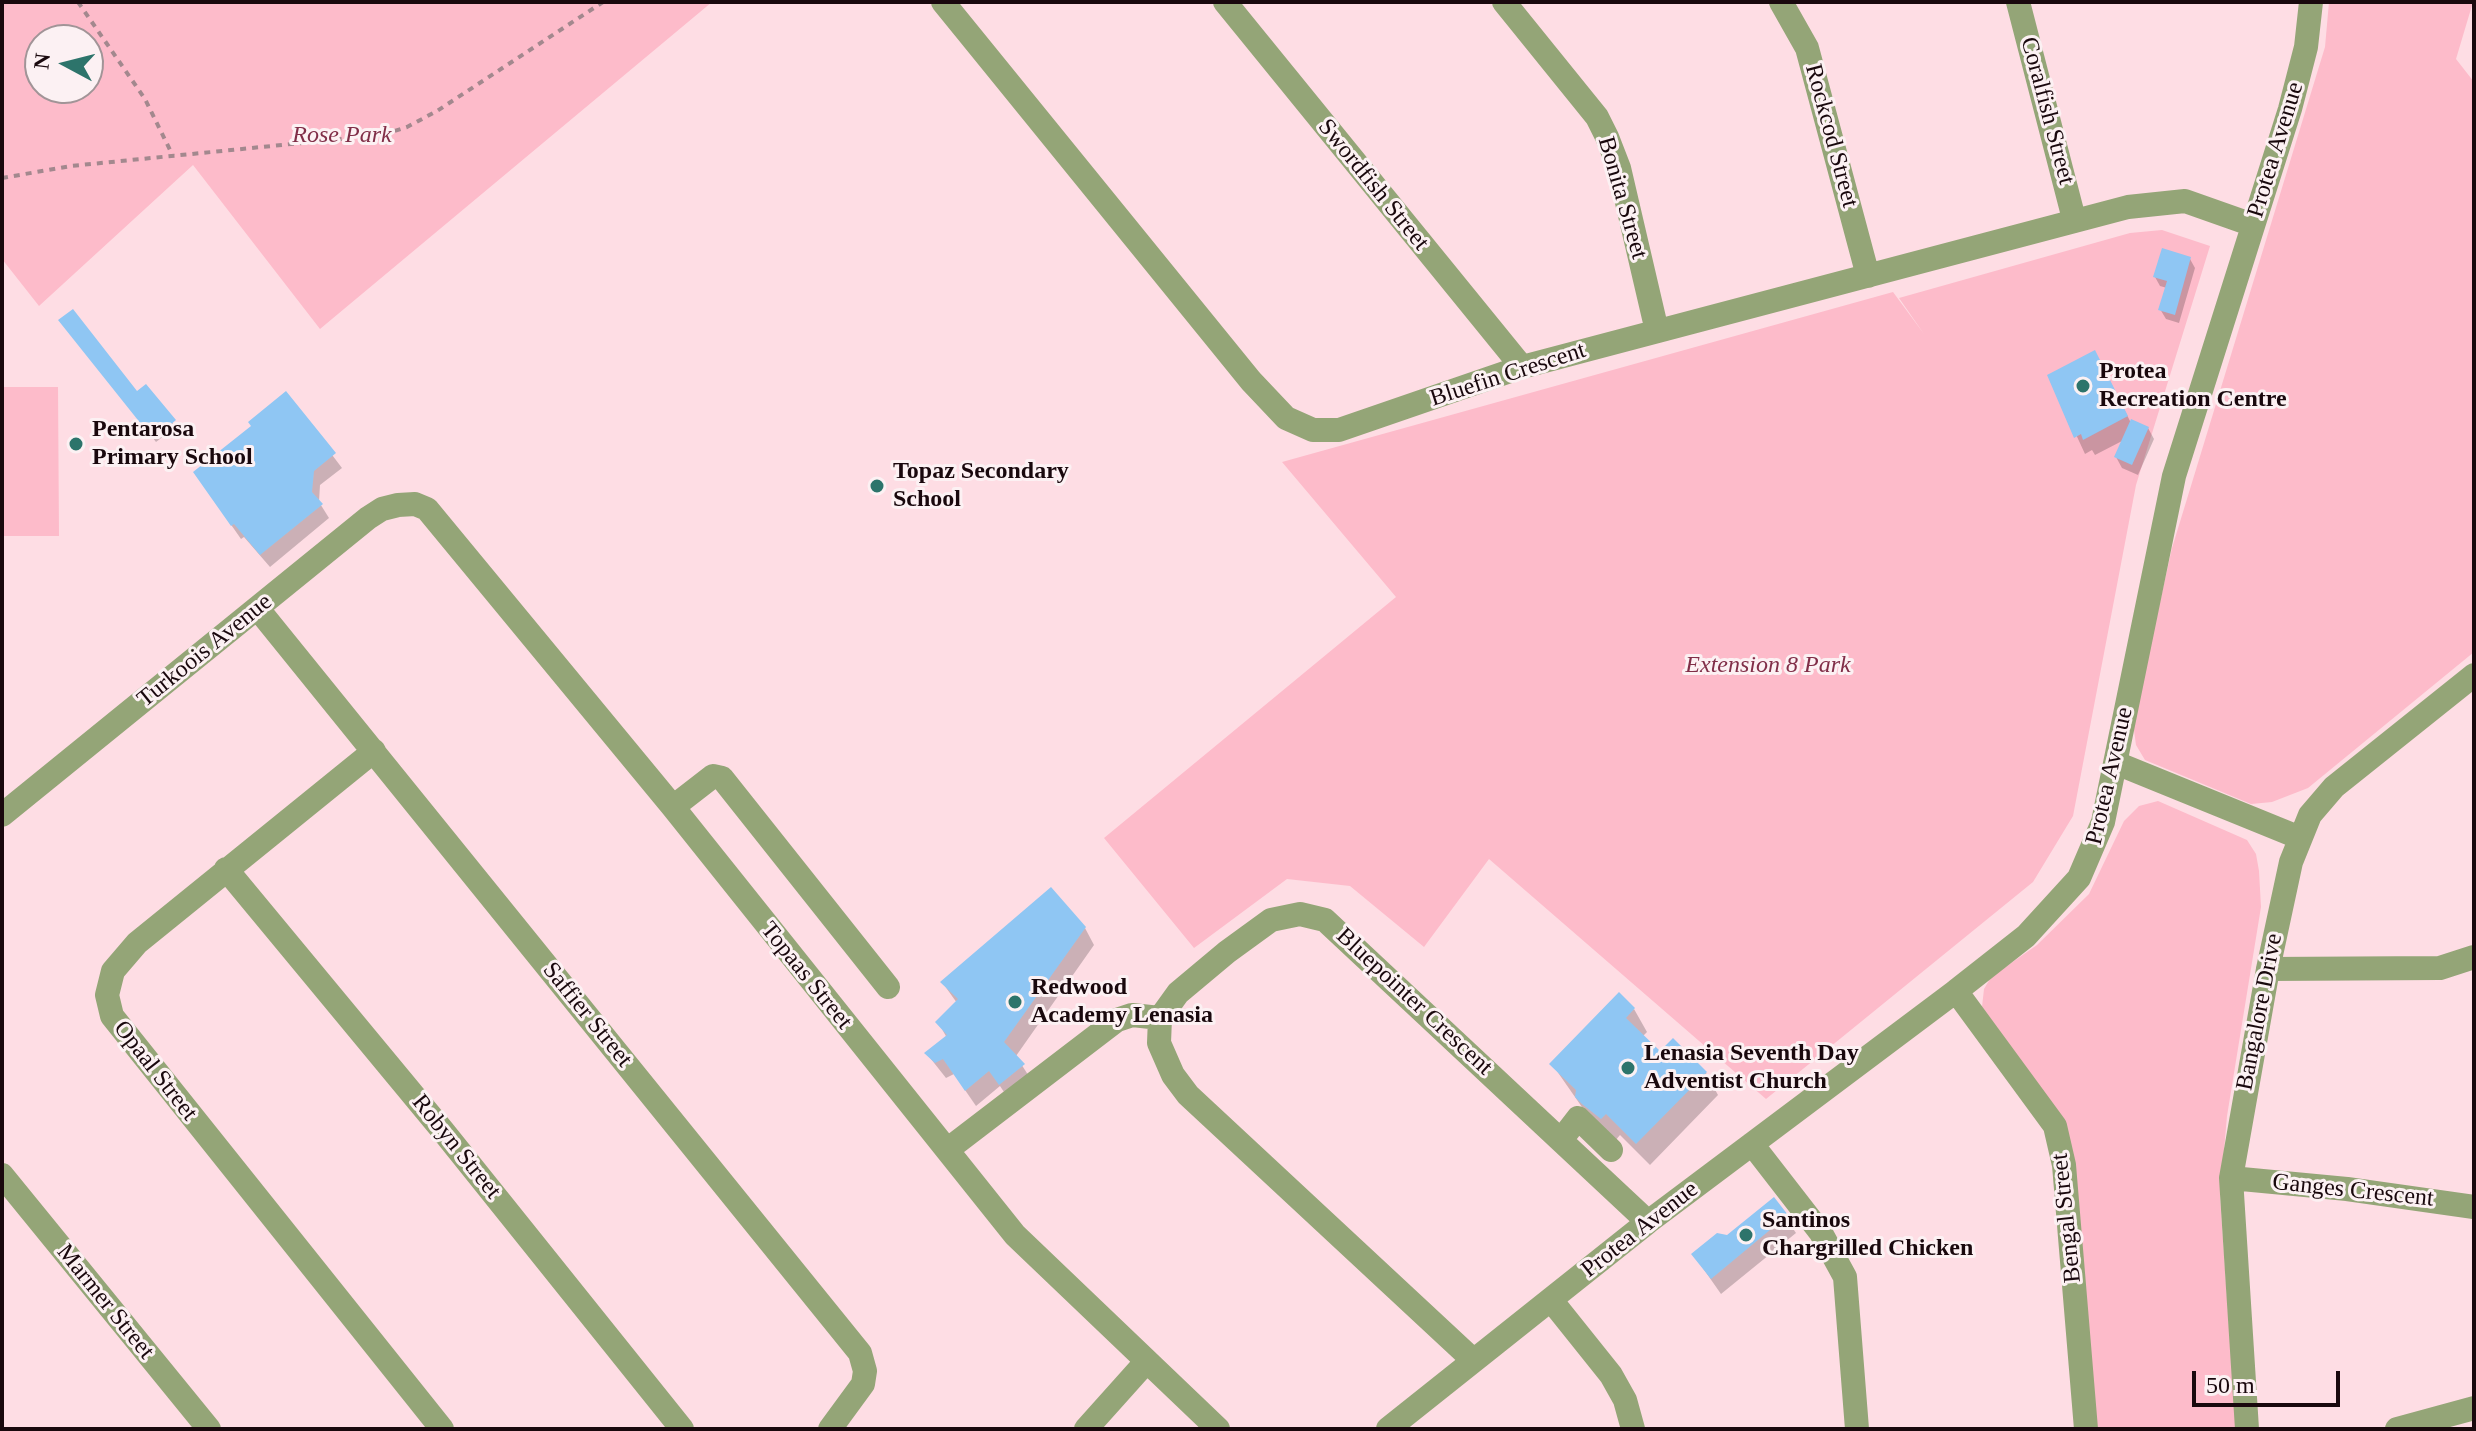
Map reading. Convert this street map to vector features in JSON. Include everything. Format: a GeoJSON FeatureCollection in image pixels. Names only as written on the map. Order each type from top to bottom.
{"type":"FeatureCollection","features":[{"type":"Feature","properties":{"kind":"street","name":"Bluefin Crescent"},"geometry":{"type":"LineString","coordinates":[[943,2],[1286,418],[1313,430],[1339,430],[1522,367],[2074,219],[2146,204],[2185,201],[2253,225]]}},
{"type":"Feature","properties":{"kind":"street","name":"Swordfish Street"},"geometry":{"type":"LineString","coordinates":[[1225,2],[1522,367]]}},
{"type":"Feature","properties":{"kind":"street","name":"Bonita Street"},"geometry":{"type":"LineString","coordinates":[[1504,2],[1597,117],[1607,137],[1619,168],[1657,331]]}},
{"type":"Feature","properties":{"kind":"street","name":"Rockcod Street"},"geometry":{"type":"LineString","coordinates":[[1781,2],[1807,48],[1868,276]]}},
{"type":"Feature","properties":{"kind":"street","name":"Coralfish Street"},"geometry":{"type":"LineString","coordinates":[[2018,2],[2074,219]]}},
{"type":"Feature","properties":{"kind":"street","name":"Protea Avenue"},"geometry":{"type":"LineString","coordinates":[[1388,1429],[1648,1222],[2026,936],[2079,878],[2103,822],[2162,523],[2300,75],[2311,2]]}},
{"type":"Feature","properties":{"kind":"street","name":"Turkoois Avenue"},"geometry":{"type":"LineString","coordinates":[[2,815],[382,509],[415,504]]}},
{"type":"Feature","properties":{"kind":"street","name":"Topaas Street"},"geometry":{"type":"LineString","coordinates":[[415,504],[427,509],[448,531],[1030,1250],[1218,1429]]}},
{"type":"Feature","properties":{"kind":"street","name":"Saffier Street"},"geometry":{"type":"LineString","coordinates":[[258,609],[860,1353],[865,1371],[863,1384],[830,1429]]}},
{"type":"Feature","properties":{"kind":"street","name":"Bangalore Drive"},"geometry":{"type":"LineString","coordinates":[[2247,1429],[2231,1178],[2268,969],[2298,837],[2310,815],[2334,787],[2474,675]]}},
{"type":"Feature","properties":{"kind":"street","name":"Opaal Street"},"geometry":{"type":"LineString","coordinates":[[374,751],[226,869],[122,959],[109,983],[109,1009],[187,1113],[442,1429]]}},
{"type":"Feature","properties":{"kind":"street"},"geometry":{"type":"LineString","coordinates":[[2116,763],[2298,837]]}},
{"type":"Feature","properties":{"kind":"street"},"geometry":{"type":"LineString","coordinates":[[673,807],[713,776],[722,778],[888,987]]}},
{"type":"Feature","properties":{"kind":"street","name":"Robyn Street"},"geometry":{"type":"LineString","coordinates":[[226,869],[453,1143],[682,1429]]}},
{"type":"Feature","properties":{"kind":"street","name":"Bluepointer Crescent"},"geometry":{"type":"LineString","coordinates":[[1160,1018],[1178,993],[1271,920],[1286,915],[1313,915],[1336,928],[1406,999],[1648,1222]]}},
{"type":"Feature","properties":{"kind":"street"},"geometry":{"type":"LineString","coordinates":[[2268,969],[2440,968],[2474,957]]}},
{"type":"Feature","properties":{"kind":"street","name":"Bengal Street"},"geometry":{"type":"LineString","coordinates":[[1956,991],[2055,1126],[2067,1193],[2086,1429]]}},
{"type":"Feature","properties":{"kind":"street"},"geometry":{"type":"LineString","coordinates":[[947,1150],[1117,1020],[1124,1016],[1160,1018],[1157,1031],[1164,1058],[1188,1095],[1473,1360]]}},
{"type":"Feature","properties":{"kind":"street"},"geometry":{"type":"LineString","coordinates":[[1561,1140],[1578,1118],[1611,1150]]}},
{"type":"Feature","properties":{"kind":"street"},"geometry":{"type":"LineString","coordinates":[[1752,1144],[1821,1233],[1845,1277],[1857,1429]]}},
{"type":"Feature","properties":{"kind":"street","name":"Marmer Street"},"geometry":{"type":"LineString","coordinates":[[2,1175],[209,1429]]}},
{"type":"Feature","properties":{"kind":"street","name":"Ganges Crescent"},"geometry":{"type":"LineString","coordinates":[[2231,1178],[2363,1191],[2474,1207]]}},
{"type":"Feature","properties":{"kind":"street"},"geometry":{"type":"LineString","coordinates":[[1551,1300],[1611,1375],[1625,1400],[1633,1429]]}},
{"type":"Feature","properties":{"kind":"street"},"geometry":{"type":"LineString","coordinates":[[1086,1429],[1146,1362]]}},
{"type":"Feature","properties":{"kind":"street"},"geometry":{"type":"LineString","coordinates":[[2397,1429],[2474,1408]]}},
{"type":"Feature","properties":{"kind":"path"},"geometry":{"type":"LineString","coordinates":[[78,2],[145,99],[173,156]]}},
{"type":"Feature","properties":{"kind":"path"},"geometry":{"type":"LineString","coordinates":[[2,178],[173,156],[358,139],[407,127],[603,2]]}},
{"type":"Feature","properties":{"kind":"green space","name":"Rose Park"},"geometry":{"type":"Polygon","coordinates":[[[2,2],[712,2],[320,329],[193,165],[39,306],[2,259],[2,2]]]}},
{"type":"Feature","properties":{"kind":"green space"},"geometry":{"type":"Polygon","coordinates":[[[2329,2],[2473,2],[2456,59],[2474,82],[2474,652],[2308,788],[2272,802],[2251,804],[2145,760],[2136,745],[2133,723],[2172,548],[2325,47],[2329,2]]]}},
{"type":"Feature","properties":{"kind":"green space","name":"Extension 8 Park"},"geometry":{"type":"Polygon","coordinates":[[[2162,230],[2210,246],[2136,485],[2073,816],[2033,882],[1766,1099],[1489,859],[1424,947],[1350,886],[1287,879],[1194,948],[1104,838],[1396,597],[1282,462],[1893,292],[1924,334],[1899,298],[2130,233],[2162,230]]]}},
{"type":"Feature","properties":{"kind":"green space"},"geometry":{"type":"Polygon","coordinates":[[[2,387],[58,387],[59,536],[2,536],[2,387]]]}},
{"type":"Feature","properties":{"kind":"green space"},"geometry":{"type":"Polygon","coordinates":[[[2158,801],[2247,840],[2256,854],[2259,871],[2261,907],[2227,1116],[2220,1196],[2236,1429],[2094,1429],[2060,1114],[1982,1007],[1984,989],[1991,977],[2037,945],[2089,894],[2124,821],[2139,806],[2158,801]]]}},
{"type":"Feature","properties":{"kind":"building"},"geometry":{"type":"Polygon","coordinates":[[[2162,248],[2191,257],[2175,315],[2158,310],[2167,281],[2153,277],[2162,248]]]}},
{"type":"Feature","properties":{"kind":"building"},"geometry":{"type":"Polygon","coordinates":[[[73,309],[137,391],[146,384],[176,420],[153,439],[58,320],[73,309]]]}},
{"type":"Feature","properties":{"kind":"building","name":"Protea Recreation Centre"},"geometry":{"type":"Polygon","coordinates":[[[2095,350],[2128,416],[2083,440],[2081,434],[2074,438],[2047,375],[2095,350]]]}},
{"type":"Feature","properties":{"kind":"building"},"geometry":{"type":"Polygon","coordinates":[[[286,391],[336,453],[314,471],[312,492],[323,504],[260,555],[234,524],[231,526],[193,472],[251,426],[248,422],[286,391]]]}},
{"type":"Feature","properties":{"kind":"building"},"geometry":{"type":"Polygon","coordinates":[[[2131,419],[2149,427],[2132,465],[2114,457],[2131,419]]]}},
{"type":"Feature","properties":{"kind":"building"},"geometry":{"type":"Polygon","coordinates":[[[1051,887],[1086,927],[1004,1042],[1025,1064],[999,1085],[989,1071],[965,1091],[943,1059],[935,1063],[924,1053],[947,1035],[935,1022],[958,999],[940,982],[1051,887]]]}},
{"type":"Feature","properties":{"kind":"building","name":"Lenasia Seventh Day Adventist Church"},"geometry":{"type":"Polygon","coordinates":[[[1619,992],[1635,1008],[1626,1018],[1660,1051],[1673,1038],[1707,1072],[1636,1144],[1606,1114],[1601,1119],[1582,1104],[1575,1097],[1576,1090],[1549,1064],[1619,992]]]}},
{"type":"Feature","properties":{"kind":"building"},"geometry":{"type":"Polygon","coordinates":[[[1774,1197],[1788,1215],[1711,1279],[1691,1254],[1717,1233],[1727,1235],[1774,1197]]]}},
{"type":"Feature","properties":{"kind":"place","name":"Protea Recreation Centre"},"geometry":{"type":"Point","coordinates":[2083,386]}},
{"type":"Feature","properties":{"kind":"place","name":"Pentarosa Primary School"},"geometry":{"type":"Point","coordinates":[76,444]}},
{"type":"Feature","properties":{"kind":"place","name":"Topaz Secondary School"},"geometry":{"type":"Point","coordinates":[877,486]}},
{"type":"Feature","properties":{"kind":"place","name":"Redwood Academy Lenasia"},"geometry":{"type":"Point","coordinates":[1015,1002]}},
{"type":"Feature","properties":{"kind":"place","name":"Lenasia Seventh Day Adventist Church"},"geometry":{"type":"Point","coordinates":[1628,1068]}},
{"type":"Feature","properties":{"kind":"place","name":"Santinos Chargrilled Chicken"},"geometry":{"type":"Point","coordinates":[1746,1235]}}]}
